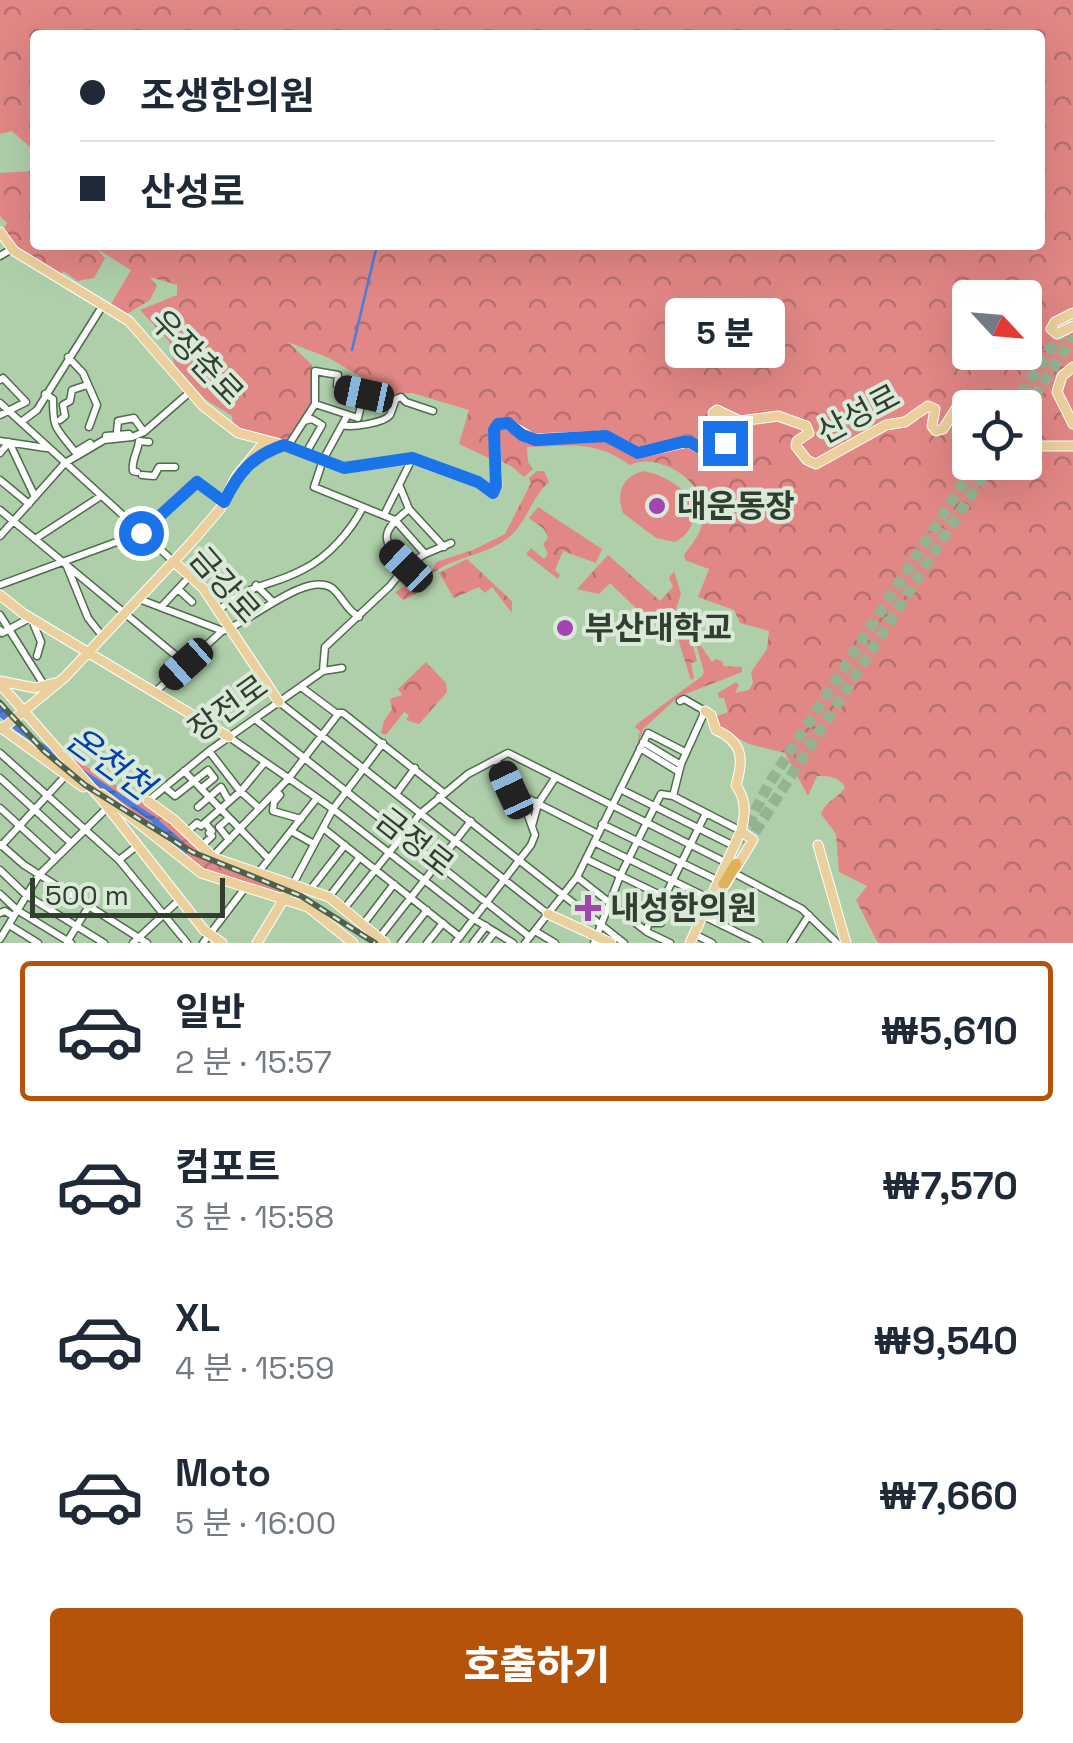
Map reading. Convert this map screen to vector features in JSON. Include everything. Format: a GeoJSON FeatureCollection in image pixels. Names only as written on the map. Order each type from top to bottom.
{"type":"FeatureCollection","features":[{"type":"Feature","properties":{"kind":"main road","name":"우장춘로"},"geometry":{"type":"LineString","coordinates":[[0,232],[12,249],[141,332],[190,392],[238,433],[286,445],[344,468],[412,458]]}},
{"type":"Feature","properties":{"kind":"main road"},"geometry":{"type":"LineString","coordinates":[[1073,313],[1054,322],[1051,330],[1058,334],[1073,326]]}},
{"type":"Feature","properties":{"kind":"main road"},"geometry":{"type":"LineString","coordinates":[[1073,367],[1062,375],[1057,390],[1073,424]]}},
{"type":"Feature","properties":{"kind":"main road","name":"산성로"},"geometry":{"type":"LineString","coordinates":[[412,458],[478,482],[493,493],[494,430],[498,424],[508,423],[536,440],[606,436],[638,453],[688,442],[709,453],[726,440],[713,422],[716,410],[741,421],[778,416],[808,428],[809,433],[797,440],[796,446],[808,461],[816,464],[886,425],[906,422],[927,406],[935,409],[932,428],[937,432],[952,415]]}},
{"type":"Feature","properties":{"kind":"main road"},"geometry":{"type":"LineString","coordinates":[[266,440],[236,477],[224,502],[173,561],[65,678],[0,730],[116,803],[200,874],[308,907],[353,943]]}},
{"type":"Feature","properties":{"kind":"main road"},"geometry":{"type":"LineString","coordinates":[[254,458],[286,445]]}},
{"type":"Feature","properties":{"kind":"main road"},"geometry":{"type":"LineString","coordinates":[[1042,446],[1073,446]]}},
{"type":"Feature","properties":{"kind":"main road","name":"금강로"},"geometry":{"type":"LineString","coordinates":[[173,561],[219,610],[227,630],[280,702]]}},
{"type":"Feature","properties":{"kind":"main road","name":"금정로"},"geometry":{"type":"LineString","coordinates":[[1,598],[229,737]]}},
{"type":"Feature","properties":{"kind":"main road"},"geometry":{"type":"LineString","coordinates":[[0,685],[35,688],[65,678]]}},
{"type":"Feature","properties":{"kind":"main road"},"geometry":{"type":"LineString","coordinates":[[0,685],[135,846],[207,940]]}},
{"type":"Feature","properties":{"kind":"main road"},"geometry":{"type":"LineString","coordinates":[[694,941],[728,871],[741,831],[744,797],[736,785],[741,758],[731,737],[716,730],[711,715],[704,711]]}},
{"type":"Feature","properties":{"kind":"main road"},"geometry":{"type":"LineString","coordinates":[[44,739],[67,774]]}},
{"type":"Feature","properties":{"kind":"main road"},"geometry":{"type":"LineString","coordinates":[[86,786],[207,940],[222,943]]}},
{"type":"Feature","properties":{"kind":"main road"},"geometry":{"type":"LineString","coordinates":[[148,801],[212,856],[329,898],[381,941]]}},
{"type":"Feature","properties":{"kind":"main road"},"geometry":{"type":"LineString","coordinates":[[148,831],[161,812]]}},
{"type":"Feature","properties":{"kind":"main road"},"geometry":{"type":"LineString","coordinates":[[705,917],[728,871],[752,840],[741,831]]}},
{"type":"Feature","properties":{"kind":"main road"},"geometry":{"type":"LineString","coordinates":[[183,859],[196,844]]}},
{"type":"Feature","properties":{"kind":"main road"},"geometry":{"type":"LineString","coordinates":[[818,845],[846,943]]}},
{"type":"Feature","properties":{"kind":"main road"},"geometry":{"type":"LineString","coordinates":[[257,943],[292,884]]}},
{"type":"Feature","properties":{"kind":"main road","name":"금강로"},"geometry":{"type":"LineString","coordinates":[[548,914],[595,940],[611,943]]}},
{"type":"Feature","properties":{"kind":"street"},"geometry":{"type":"LineString","coordinates":[[0,256],[12,249]]}},
{"type":"Feature","properties":{"kind":"street"},"geometry":{"type":"LineString","coordinates":[[21,422],[36,410],[102,306]]}},
{"type":"Feature","properties":{"kind":"street"},"geometry":{"type":"LineString","coordinates":[[68,357],[77,363],[97,405],[90,426]]}},
{"type":"Feature","properties":{"kind":"street"},"geometry":{"type":"LineString","coordinates":[[286,445],[314,404],[315,371],[338,376],[336,385],[364,394]]}},
{"type":"Feature","properties":{"kind":"street"},"geometry":{"type":"LineString","coordinates":[[0,380],[3,378],[26,399],[22,406],[4,413]]}},
{"type":"Feature","properties":{"kind":"street"},"geometry":{"type":"LineString","coordinates":[[314,404],[358,418],[366,384],[372,386]]}},
{"type":"Feature","properties":{"kind":"street"},"geometry":{"type":"LineString","coordinates":[[60,420],[65,416],[63,405],[70,401],[72,390],[88,385]]}},
{"type":"Feature","properties":{"kind":"street"},"geometry":{"type":"LineString","coordinates":[[0,536],[65,463],[104,440],[144,432],[190,392]]}},
{"type":"Feature","properties":{"kind":"street"},"geometry":{"type":"LineString","coordinates":[[45,394],[53,398],[55,428],[75,452],[102,437],[129,434]]}},
{"type":"Feature","properties":{"kind":"street"},"geometry":{"type":"LineString","coordinates":[[342,426],[361,427],[369,421],[384,420],[401,396],[406,402],[433,411]]}},
{"type":"Feature","properties":{"kind":"street","name":"금강로"},"geometry":{"type":"LineString","coordinates":[[0,404],[4,413],[21,422],[173,561]]}},
{"type":"Feature","properties":{"kind":"street"},"geometry":{"type":"LineString","coordinates":[[346,416],[314,487],[395,520],[425,554]]}},
{"type":"Feature","properties":{"kind":"street"},"geometry":{"type":"LineString","coordinates":[[117,433],[118,421],[134,418],[144,432]]}},
{"type":"Feature","properties":{"kind":"street"},"geometry":{"type":"LineString","coordinates":[[303,422],[312,419],[322,424],[306,453]]}},
{"type":"Feature","properties":{"kind":"street"},"geometry":{"type":"LineString","coordinates":[[149,442],[138,441],[133,471],[154,476],[159,467],[175,468]]}},
{"type":"Feature","properties":{"kind":"street"},"geometry":{"type":"LineString","coordinates":[[4,442],[48,447]]}},
{"type":"Feature","properties":{"kind":"street"},"geometry":{"type":"LineString","coordinates":[[0,453],[4,442]]}},
{"type":"Feature","properties":{"kind":"street"},"geometry":{"type":"LineString","coordinates":[[4,442],[32,501]]}},
{"type":"Feature","properties":{"kind":"street"},"geometry":{"type":"LineString","coordinates":[[384,516],[412,458]]}},
{"type":"Feature","properties":{"kind":"street"},"geometry":{"type":"LineString","coordinates":[[0,480],[32,501]]}},
{"type":"Feature","properties":{"kind":"street"},"geometry":{"type":"LineString","coordinates":[[0,585],[141,533],[197,482],[224,502]]}},
{"type":"Feature","properties":{"kind":"street"},"geometry":{"type":"LineString","coordinates":[[342,668],[323,670],[325,646],[359,617],[406,566],[447,545],[409,509],[400,484]]}},
{"type":"Feature","properties":{"kind":"street"},"geometry":{"type":"LineString","coordinates":[[35,539],[102,496]]}},
{"type":"Feature","properties":{"kind":"street"},"geometry":{"type":"LineString","coordinates":[[219,610],[239,593],[303,570],[354,526],[363,507]]}},
{"type":"Feature","properties":{"kind":"street"},"geometry":{"type":"LineString","coordinates":[[406,566],[390,551],[386,536],[395,520],[409,509]]}},
{"type":"Feature","properties":{"kind":"street"},"geometry":{"type":"LineString","coordinates":[[0,510],[186,664]]}},
{"type":"Feature","properties":{"kind":"street"},"geometry":{"type":"LineString","coordinates":[[64,562],[88,618],[103,637]]}},
{"type":"Feature","properties":{"kind":"street"},"geometry":{"type":"LineString","coordinates":[[303,570],[311,584]]}},
{"type":"Feature","properties":{"kind":"street"},"geometry":{"type":"LineString","coordinates":[[164,606],[190,576]]}},
{"type":"Feature","properties":{"kind":"street"},"geometry":{"type":"LineString","coordinates":[[155,692],[227,630],[311,584],[330,586],[359,617]]}},
{"type":"Feature","properties":{"kind":"street"},"geometry":{"type":"LineString","coordinates":[[256,585],[273,603]]}},
{"type":"Feature","properties":{"kind":"street"},"geometry":{"type":"LineString","coordinates":[[178,589],[192,602]]}},
{"type":"Feature","properties":{"kind":"street"},"geometry":{"type":"LineString","coordinates":[[138,598],[227,630]]}},
{"type":"Feature","properties":{"kind":"street"},"geometry":{"type":"LineString","coordinates":[[0,614],[45,686]]}},
{"type":"Feature","properties":{"kind":"street"},"geometry":{"type":"LineString","coordinates":[[0,630],[2,633],[33,619],[41,642],[37,656]]}},
{"type":"Feature","properties":{"kind":"street","name":"장전로"},"geometry":{"type":"LineString","coordinates":[[148,801],[323,670]]}},
{"type":"Feature","properties":{"kind":"street"},"geometry":{"type":"LineString","coordinates":[[301,687],[416,768],[471,821],[624,943]]}},
{"type":"Feature","properties":{"kind":"street"},"geometry":{"type":"LineString","coordinates":[[673,796],[685,752],[704,711],[684,699],[680,701]]}},
{"type":"Feature","properties":{"kind":"street","name":"금강로"},"geometry":{"type":"LineString","coordinates":[[280,702],[548,914]]}},
{"type":"Feature","properties":{"kind":"street"},"geometry":{"type":"LineString","coordinates":[[212,856],[289,778],[339,713]]}},
{"type":"Feature","properties":{"kind":"street"},"geometry":{"type":"LineString","coordinates":[[255,720],[530,937],[555,943]]}},
{"type":"Feature","properties":{"kind":"street"},"geometry":{"type":"LineString","coordinates":[[530,937],[577,877],[649,733],[685,752]]}},
{"type":"Feature","properties":{"kind":"street","name":"금정로"},"geometry":{"type":"LineString","coordinates":[[229,737],[332,809],[498,937],[512,943]]}},
{"type":"Feature","properties":{"kind":"street"},"geometry":{"type":"LineString","coordinates":[[292,884],[332,809],[384,743]]}},
{"type":"Feature","properties":{"kind":"street"},"geometry":{"type":"LineString","coordinates":[[642,745],[680,768]]}},
{"type":"Feature","properties":{"kind":"street"},"geometry":{"type":"LineString","coordinates":[[209,752],[259,808]]}},
{"type":"Feature","properties":{"kind":"street"},"geometry":{"type":"LineString","coordinates":[[0,753],[119,860],[187,943]]}},
{"type":"Feature","properties":{"kind":"street"},"geometry":{"type":"LineString","coordinates":[[344,909],[420,814],[442,795],[508,753],[690,845],[728,871],[809,915],[837,943]]}},
{"type":"Feature","properties":{"kind":"street"},"geometry":{"type":"LineString","coordinates":[[496,759],[511,790],[628,859],[712,899]]}},
{"type":"Feature","properties":{"kind":"street"},"geometry":{"type":"LineString","coordinates":[[187,832],[197,822],[201,826],[242,792],[264,762]]}},
{"type":"Feature","properties":{"kind":"street"},"geometry":{"type":"LineString","coordinates":[[396,794],[416,768]]}},
{"type":"Feature","properties":{"kind":"street"},"geometry":{"type":"LineString","coordinates":[[168,790],[175,796],[208,770],[214,778],[203,788]]}},
{"type":"Feature","properties":{"kind":"street"},"geometry":{"type":"LineString","coordinates":[[184,771],[269,859]]}},
{"type":"Feature","properties":{"kind":"street"},"geometry":{"type":"LineString","coordinates":[[67,774],[0,845],[135,940],[147,943]]}},
{"type":"Feature","properties":{"kind":"street"},"geometry":{"type":"LineString","coordinates":[[0,778],[70,842]]}},
{"type":"Feature","properties":{"kind":"street"},"geometry":{"type":"LineString","coordinates":[[322,828],[458,940],[531,845],[537,803],[555,778]]}},
{"type":"Feature","properties":{"kind":"street"},"geometry":{"type":"LineString","coordinates":[[198,807],[221,787],[229,801]]}},
{"type":"Feature","properties":{"kind":"street"},"geometry":{"type":"LineString","coordinates":[[620,789],[734,846]]}},
{"type":"Feature","properties":{"kind":"street"},"geometry":{"type":"LineString","coordinates":[[276,791],[280,795],[274,802],[274,812],[300,818]]}},
{"type":"Feature","properties":{"kind":"street"},"geometry":{"type":"LineString","coordinates":[[595,940],[620,876],[661,794],[673,796],[741,831]]}},
{"type":"Feature","properties":{"kind":"street"},"geometry":{"type":"LineString","coordinates":[[258,873],[317,798]]}},
{"type":"Feature","properties":{"kind":"street"},"geometry":{"type":"LineString","coordinates":[[0,808],[55,858]]}},
{"type":"Feature","properties":{"kind":"street"},"geometry":{"type":"LineString","coordinates":[[8,943],[0,939],[39,875],[104,811]]}},
{"type":"Feature","properties":{"kind":"street"},"geometry":{"type":"LineString","coordinates":[[664,898],[706,813]]}},
{"type":"Feature","properties":{"kind":"street"},"geometry":{"type":"LineString","coordinates":[[228,818],[219,827],[228,840]]}},
{"type":"Feature","properties":{"kind":"street"},"geometry":{"type":"LineString","coordinates":[[381,941],[410,897],[471,821]]}},
{"type":"Feature","properties":{"kind":"street"},"geometry":{"type":"LineString","coordinates":[[196,844],[212,836],[205,822]]}},
{"type":"Feature","properties":{"kind":"street"},"geometry":{"type":"LineString","coordinates":[[602,824],[682,863],[728,871]]}},
{"type":"Feature","properties":{"kind":"street"},"geometry":{"type":"LineString","coordinates":[[119,860],[148,831]]}},
{"type":"Feature","properties":{"kind":"street"},"geometry":{"type":"LineString","coordinates":[[291,831],[314,844]]}},
{"type":"Feature","properties":{"kind":"street"},"geometry":{"type":"LineString","coordinates":[[476,834],[485,838],[488,834]]}},
{"type":"Feature","properties":{"kind":"street"},"geometry":{"type":"LineString","coordinates":[[310,890],[345,846]]}},
{"type":"Feature","properties":{"kind":"street"},"geometry":{"type":"LineString","coordinates":[[329,898],[360,857]]}},
{"type":"Feature","properties":{"kind":"street"},"geometry":{"type":"LineString","coordinates":[[586,860],[759,943]]}},
{"type":"Feature","properties":{"kind":"street"},"geometry":{"type":"LineString","coordinates":[[0,870],[26,894],[104,943]]}},
{"type":"Feature","properties":{"kind":"street"},"geometry":{"type":"LineString","coordinates":[[577,877],[647,931],[670,943]]}},
{"type":"Feature","properties":{"kind":"street"},"geometry":{"type":"LineString","coordinates":[[362,926],[394,884]]}},
{"type":"Feature","properties":{"kind":"street"},"geometry":{"type":"LineString","coordinates":[[207,940],[246,888]]}},
{"type":"Feature","properties":{"kind":"street"},"geometry":{"type":"LineString","coordinates":[[0,894],[15,913]]}},
{"type":"Feature","properties":{"kind":"street"},"geometry":{"type":"LineString","coordinates":[[135,940],[176,903]]}},
{"type":"Feature","properties":{"kind":"street"},"geometry":{"type":"LineString","coordinates":[[0,913],[15,913],[68,942],[89,906]]}},
{"type":"Feature","properties":{"kind":"street"},"geometry":{"type":"LineString","coordinates":[[401,943],[426,910]]}},
{"type":"Feature","properties":{"kind":"street"},"geometry":{"type":"LineString","coordinates":[[792,943],[809,915]]}},
{"type":"Feature","properties":{"kind":"street"},"geometry":{"type":"LineString","coordinates":[[427,943],[442,923]]}},
{"type":"Feature","properties":{"kind":"street"},"geometry":{"type":"LineString","coordinates":[[642,943],[649,923],[661,923]]}},
{"type":"Feature","properties":{"kind":"street"},"geometry":{"type":"LineString","coordinates":[[9,925],[38,943]]}},
{"type":"Feature","properties":{"kind":"street"},"geometry":{"type":"LineString","coordinates":[[472,943],[486,926]]}},
{"type":"Feature","properties":{"kind":"street"},"geometry":{"type":"LineString","coordinates":[[737,943],[741,934]]}},
{"type":"Feature","properties":{"kind":"street"},"geometry":{"type":"LineString","coordinates":[[486,943],[498,937]]}},
{"type":"Feature","properties":{"kind":"street"},"geometry":{"type":"LineString","coordinates":[[694,941],[712,943]]}},
{"type":"Feature","properties":{"kind":"green space"},"geometry":{"type":"Polygon","coordinates":[[[0,0],[1073,0],[1073,445],[1042,446],[1042,390],[952,390],[952,480],[1042,480],[1042,447],[1073,447],[1073,943],[878,943],[856,900],[867,886],[839,872],[836,834],[821,814],[845,787],[842,783],[833,777],[817,776],[808,796],[785,753],[749,744],[714,726],[714,717],[728,712],[718,693],[736,682],[739,685],[735,693],[749,690],[753,683],[751,672],[767,649],[769,631],[740,623],[734,610],[698,597],[709,569],[685,560],[684,555],[701,529],[704,511],[696,489],[678,472],[653,462],[630,465],[593,448],[556,446],[527,447],[533,469],[524,477],[496,459],[495,429],[501,424],[511,426],[507,422],[498,423],[493,429],[493,460],[459,444],[469,410],[412,393],[390,394],[329,358],[288,342],[312,365],[313,403],[288,443],[233,430],[232,416],[205,399],[174,364],[169,341],[140,310],[177,295],[177,285],[150,277],[157,286],[150,300],[122,317],[108,309],[131,270],[99,250],[1045,250],[1045,30],[30,30],[30,147],[12,131],[0,134],[0,0]]]}},
{"type":"Feature","properties":{"kind":"green space"},"geometry":{"type":"Polygon","coordinates":[[[30,171],[30,250],[98,250],[105,258],[94,278],[77,281],[64,271],[58,279],[12,249],[1,233],[7,223],[0,216],[0,173],[30,171]]]}},
{"type":"Feature","properties":{"kind":"green space"},"geometry":{"type":"Polygon","coordinates":[[[544,471],[549,482],[508,538],[433,572],[416,594],[403,600],[395,592],[433,569],[436,562],[505,534],[531,483],[529,478],[544,471]]]}},
{"type":"Feature","properties":{"kind":"green space","name":"대운동장"},"geometry":{"type":"Polygon","coordinates":[[[643,471],[671,481],[692,501],[691,525],[675,542],[656,538],[623,513],[623,486],[643,471]]]}},
{"type":"Feature","properties":{"kind":"green space"},"geometry":{"type":"Polygon","coordinates":[[[538,507],[602,549],[596,563],[563,551],[555,570],[560,575],[558,579],[526,554],[531,548],[544,559],[548,554],[543,544],[548,538],[544,529],[529,518],[538,507]]]}},
{"type":"Feature","properties":{"kind":"green space"},"geometry":{"type":"Polygon","coordinates":[[[608,555],[660,601],[673,587],[669,578],[674,571],[681,594],[673,618],[689,632],[697,661],[691,663],[694,678],[691,680],[678,639],[657,633],[657,621],[649,614],[645,617],[610,583],[599,594],[577,589],[608,555]]]}},
{"type":"Feature","properties":{"kind":"green space"},"geometry":{"type":"Polygon","coordinates":[[[467,559],[512,601],[512,613],[492,587],[485,593],[479,587],[454,598],[439,573],[467,559]]]}},
{"type":"Feature","properties":{"kind":"green space"},"geometry":{"type":"Polygon","coordinates":[[[694,636],[712,662],[716,659],[723,666],[742,667],[742,672],[678,697],[643,729],[637,745],[637,724],[702,676],[694,636]]]}},
{"type":"Feature","properties":{"kind":"green space"},"geometry":{"type":"Polygon","coordinates":[[[426,662],[446,683],[447,692],[419,724],[406,720],[409,715],[404,712],[386,735],[381,733],[392,709],[390,699],[402,695],[398,689],[426,662]]]}},
{"type":"Feature","properties":{"kind":"green space"},"geometry":{"type":"Polygon","coordinates":[[[68,755],[157,811],[209,855],[288,883],[280,897],[200,871],[154,826],[90,784],[68,755]]]}},
{"type":"Feature","properties":{"kind":"water","name":"온천천"},"geometry":{"type":"Polygon","coordinates":[[[0,699],[36,739],[154,816],[190,852],[184,855],[151,821],[16,731],[0,717],[0,699]]]}},
{"type":"Feature","properties":{"kind":"waterway"},"geometry":{"type":"LineString","coordinates":[[352,350],[376,250]]}},
{"type":"Feature","properties":{"kind":"tunnel"},"geometry":{"type":"LineString","coordinates":[[1024,390],[1073,314]]}},
{"type":"Feature","properties":{"kind":"tunnel"},"geometry":{"type":"LineString","coordinates":[[1039,390],[1073,337]]}},
{"type":"Feature","properties":{"kind":"tunnel"},"geometry":{"type":"LineString","coordinates":[[740,840],[769,784],[965,480]]}},
{"type":"Feature","properties":{"kind":"tunnel"},"geometry":{"type":"LineString","coordinates":[[746,846],[980,480]]}},
{"type":"Feature","properties":{"kind":"railway"},"geometry":{"type":"LineString","coordinates":[[0,703],[44,751],[85,785],[192,852],[301,896],[375,943]]}},
{"type":"Feature","properties":{"kind":"place","name":"대운동장"},"geometry":{"type":"Point","coordinates":[657,506]}},
{"type":"Feature","properties":{"kind":"place","name":"부산대학교"},"geometry":{"type":"Point","coordinates":[565,628]}},
{"type":"Feature","properties":{"kind":"place","name":"내성한의원"},"geometry":{"type":"Point","coordinates":[588,908]}},
{"type":"Feature","properties":{"kind":"route"},"geometry":{"type":"LineString","coordinates":[[141,533],[197,482],[224,502],[236,477],[254,458],[284,445],[344,468],[412,458],[478,482],[493,493],[494,430],[498,424],[508,423],[536,440],[606,436],[638,453],[682,442],[690,442],[709,453],[725,443]]}}]}
